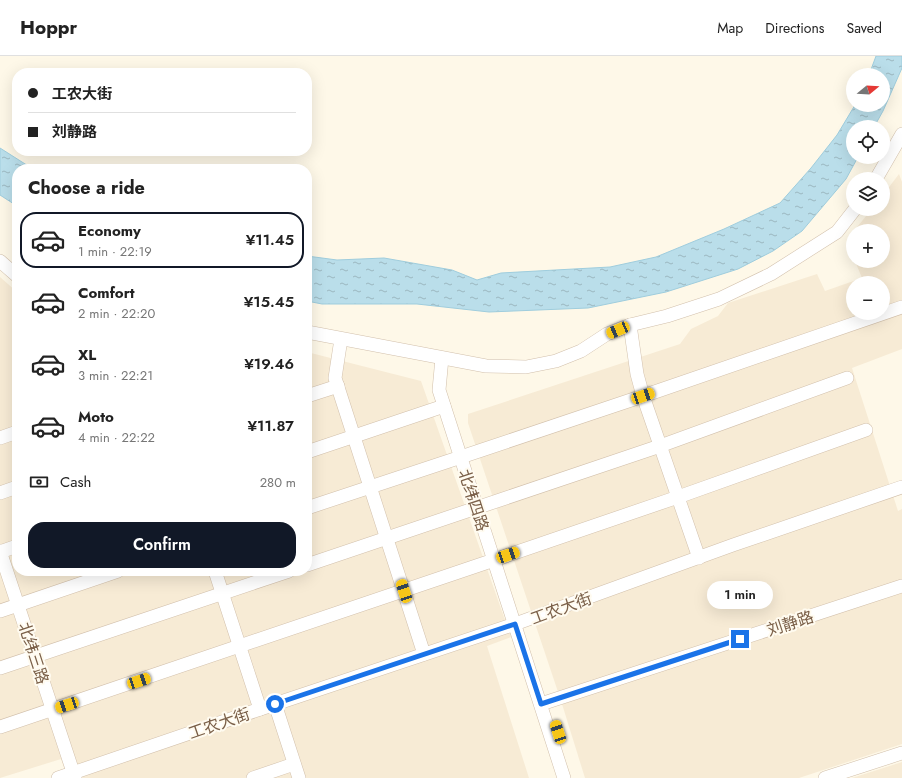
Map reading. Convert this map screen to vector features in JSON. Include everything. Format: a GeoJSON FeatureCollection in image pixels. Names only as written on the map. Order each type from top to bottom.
{"type":"FeatureCollection","features":[{"type":"Feature","properties":{"kind":"street"},"geometry":{"type":"LineString","coordinates":[[880,172],[902,134]]}},
{"type":"Feature","properties":{"kind":"street"},"geometry":{"type":"LineString","coordinates":[[312,333],[486,366],[526,367],[556,361],[581,351],[607,334],[630,325],[667,316],[719,299],[771,274],[837,232],[850,216]]}},
{"type":"Feature","properties":{"kind":"street"},"geometry":{"type":"LineString","coordinates":[[0,261],[12,272]]}},
{"type":"Feature","properties":{"kind":"street"},"geometry":{"type":"LineString","coordinates":[[312,506],[643,396],[902,307]]}},
{"type":"Feature","properties":{"kind":"street"},"geometry":{"type":"LineString","coordinates":[[630,325],[637,374],[643,396],[699,558]]}},
{"type":"Feature","properties":{"kind":"street"},"geometry":{"type":"LineString","coordinates":[[341,339],[335,378],[424,654]]}},
{"type":"Feature","properties":{"kind":"street","name":"北纬四路"},"geometry":{"type":"LineString","coordinates":[[442,358],[439,390],[494,560],[520,626],[545,703],[573,778]]}},
{"type":"Feature","properties":{"kind":"street"},"geometry":{"type":"LineString","coordinates":[[312,563],[660,446],[847,378]]}},
{"type":"Feature","properties":{"kind":"street"},"geometry":{"type":"LineString","coordinates":[[312,394],[338,386]]}},
{"type":"Feature","properties":{"kind":"street"},"geometry":{"type":"LineString","coordinates":[[312,450],[444,406]]}},
{"type":"Feature","properties":{"kind":"street"},"geometry":{"type":"LineString","coordinates":[[0,727],[404,591],[678,497],[866,430]]}},
{"type":"Feature","properties":{"kind":"street"},"geometry":{"type":"LineString","coordinates":[[0,438],[12,434]]}},
{"type":"Feature","properties":{"kind":"street","name":"工农大街"},"geometry":{"type":"LineString","coordinates":[[520,626],[733,545],[902,487]]}},
{"type":"Feature","properties":{"kind":"street"},"geometry":{"type":"LineString","coordinates":[[0,493],[12,489]]}},
{"type":"Feature","properties":{"kind":"street","name":"工农大街"},"geometry":{"type":"LineString","coordinates":[[58,778],[74,775],[260,709],[424,654],[520,626],[902,494]]}},
{"type":"Feature","properties":{"kind":"street"},"geometry":{"type":"LineString","coordinates":[[0,552],[12,548]]}},
{"type":"Feature","properties":{"kind":"street","name":"北纬三路"},"geometry":{"type":"LineString","coordinates":[[0,552],[74,775]]}},
{"type":"Feature","properties":{"kind":"street"},"geometry":{"type":"LineString","coordinates":[[0,611],[103,576]]}},
{"type":"Feature","properties":{"kind":"street"},"geometry":{"type":"LineString","coordinates":[[217,576],[260,709]]}},
{"type":"Feature","properties":{"kind":"street"},"geometry":{"type":"LineString","coordinates":[[0,668],[274,576]]}},
{"type":"Feature","properties":{"kind":"street","name":"刘静路"},"geometry":{"type":"LineString","coordinates":[[545,703],[902,586]]}},
{"type":"Feature","properties":{"kind":"street","name":"北纬四路"},"geometry":{"type":"LineString","coordinates":[[545,703],[564,778]]}},
{"type":"Feature","properties":{"kind":"street"},"geometry":{"type":"LineString","coordinates":[[275,704],[299,778]]}},
{"type":"Feature","properties":{"kind":"street"},"geometry":{"type":"LineString","coordinates":[[825,778],[902,753]]}},
{"type":"Feature","properties":{"kind":"street"},"geometry":{"type":"LineString","coordinates":[[253,778],[294,764]]}},
{"type":"Feature","properties":{"kind":"shaded area"},"geometry":{"type":"Polygon","coordinates":[[[899,174],[902,182],[902,349],[852,368],[898,511],[902,509],[902,581],[559,695],[468,423],[468,414],[680,344],[691,329],[718,316],[728,303],[817,274],[825,291],[846,284],[846,320],[890,320],[890,276],[861,276],[858,268],[890,268],[890,224],[860,224],[866,216],[890,216],[890,186],[899,174]]]}},
{"type":"Feature","properties":{"kind":"shaded area"},"geometry":{"type":"Polygon","coordinates":[[[0,277],[12,288],[12,576],[312,576],[312,353],[421,381],[511,637],[487,646],[529,778],[68,778],[61,759],[0,778],[0,277]]]}},
{"type":"Feature","properties":{"kind":"shaded area"},"geometry":{"type":"Polygon","coordinates":[[[902,592],[902,744],[799,778],[585,778],[562,704],[902,592]]]}},
{"type":"Feature","properties":{"kind":"shaded area"},"geometry":{"type":"Polygon","coordinates":[[[902,762],[902,778],[852,778],[902,762]]]}},
{"type":"Feature","properties":{"kind":"water"},"geometry":{"type":"Polygon","coordinates":[[[876,56],[902,56],[902,68],[890,95],[890,68],[872,68],[876,56]]]}},
{"type":"Feature","properties":{"kind":"water"},"geometry":{"type":"Polygon","coordinates":[[[851,112],[882,112],[878,120],[846,120],[851,112]]]}},
{"type":"Feature","properties":{"kind":"water"},"geometry":{"type":"Polygon","coordinates":[[[846,120],[846,164],[854,164],[850,172],[846,172],[846,179],[802,231],[773,251],[738,269],[666,292],[588,308],[489,312],[417,304],[322,304],[312,302],[312,257],[337,260],[384,258],[452,270],[477,280],[501,273],[610,267],[656,257],[724,229],[780,203],[811,168],[837,135],[846,120]]]}},
{"type":"Feature","properties":{"kind":"water"},"geometry":{"type":"Polygon","coordinates":[[[0,148],[25,164],[12,164],[12,203],[0,195],[0,148]]]}},
{"type":"Feature","properties":{"kind":"route"},"geometry":{"type":"LineString","coordinates":[[275,704],[515,624],[541,704],[740,639]]}}]}
